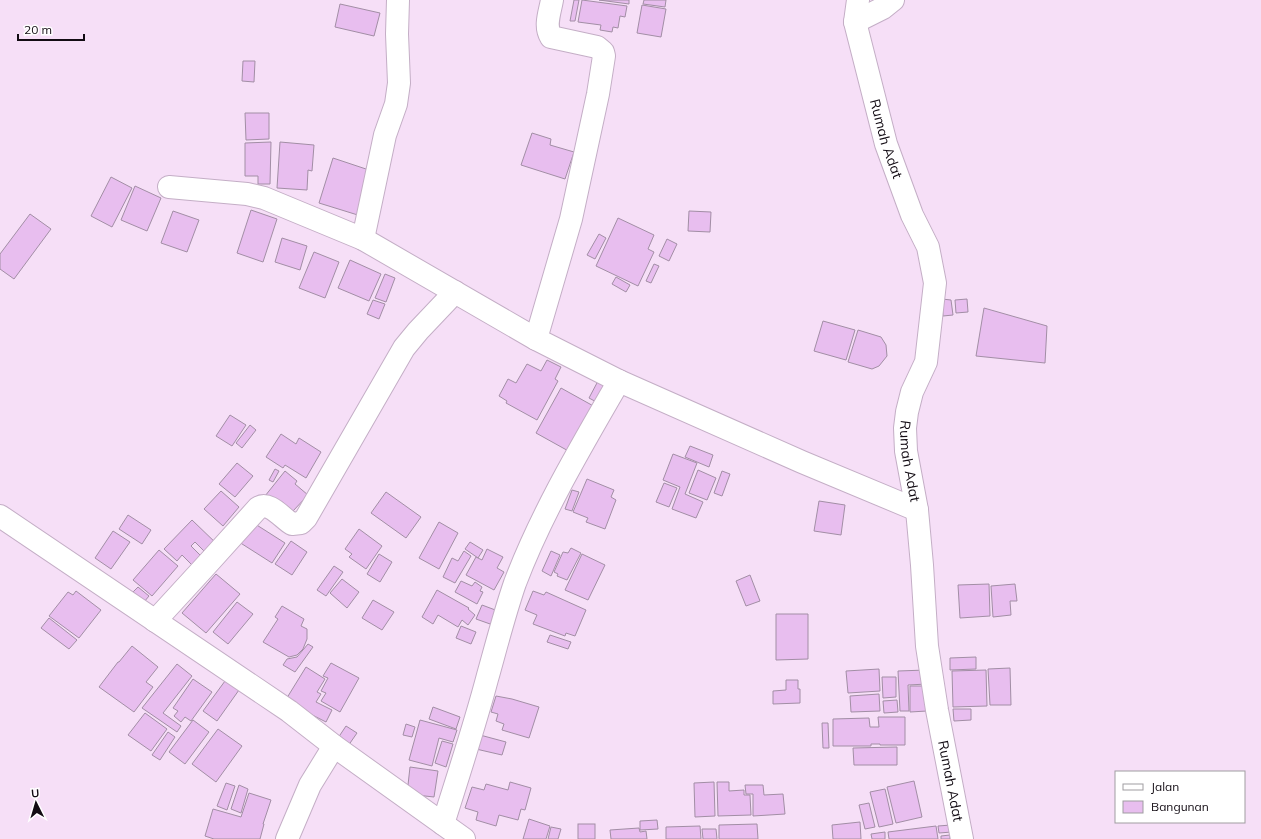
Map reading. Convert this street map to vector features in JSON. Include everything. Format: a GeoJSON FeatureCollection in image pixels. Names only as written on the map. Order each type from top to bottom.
{"type":"FeatureCollection","features":[{"type":"Feature","properties":{"kind":"street"},"geometry":{"type":"LineString","coordinates":[[363,239],[385,135],[396,104],[398,90],[398,0]]}},
{"type":"Feature","properties":{"kind":"street"},"geometry":{"type":"LineString","coordinates":[[536,339],[571,219],[598,94],[604,56],[597,47],[551,37],[547,27],[552,0]]}},
{"type":"Feature","properties":{"kind":"street","name":"Rumah Adat"},"geometry":{"type":"LineString","coordinates":[[858,0],[855,22],[886,144],[912,215],[928,247],[935,282],[926,362],[912,392],[906,412],[906,451],[917,510],[927,646],[962,839]]}},
{"type":"Feature","properties":{"kind":"street"},"geometry":{"type":"LineString","coordinates":[[855,22],[883,8],[893,0]]}},
{"type":"Feature","properties":{"kind":"street"},"geometry":{"type":"LineString","coordinates":[[169,187],[247,194],[264,198],[363,239],[536,339],[618,381],[802,462],[917,510]]}},
{"type":"Feature","properties":{"kind":"street"},"geometry":{"type":"LineString","coordinates":[[155,621],[258,508],[265,506],[274,509],[292,524],[301,523],[306,518],[404,348],[455,292]]}},
{"type":"Feature","properties":{"kind":"street"},"geometry":{"type":"LineString","coordinates":[[443,824],[487,680],[502,619],[516,582],[528,552],[568,469],[618,381]]}},
{"type":"Feature","properties":{"kind":"street"},"geometry":{"type":"LineString","coordinates":[[0,516],[289,711],[334,746],[464,839]]}},
{"type":"Feature","properties":{"kind":"street"},"geometry":{"type":"LineString","coordinates":[[287,839],[310,785],[334,746]]}},
{"type":"Feature","properties":{"kind":"building"},"geometry":{"type":"Polygon","coordinates":[[[574,0],[579,0],[575,21],[570,21],[574,0]]]}},
{"type":"Feature","properties":{"kind":"building"},"geometry":{"type":"Polygon","coordinates":[[[582,0],[627,6],[625,17],[620,16],[618,28],[613,27],[612,32],[600,30],[601,25],[578,22],[582,0]]]}},
{"type":"Feature","properties":{"kind":"building"},"geometry":{"type":"Polygon","coordinates":[[[599,0],[629,0],[629,4],[599,0]]]}},
{"type":"Feature","properties":{"kind":"building"},"geometry":{"type":"Polygon","coordinates":[[[644,0],[666,0],[665,7],[643,4],[644,0]]]}},
{"type":"Feature","properties":{"kind":"building"},"geometry":{"type":"Polygon","coordinates":[[[340,4],[380,13],[374,36],[335,27],[340,4]]]}},
{"type":"Feature","properties":{"kind":"building"},"geometry":{"type":"Polygon","coordinates":[[[642,5],[666,9],[661,37],[637,33],[642,5]]]}},
{"type":"Feature","properties":{"kind":"building"},"geometry":{"type":"Polygon","coordinates":[[[243,61],[255,61],[254,82],[242,81],[243,61]]]}},
{"type":"Feature","properties":{"kind":"building"},"geometry":{"type":"Polygon","coordinates":[[[245,113],[269,113],[269,139],[246,140],[245,113]]]}},
{"type":"Feature","properties":{"kind":"building"},"geometry":{"type":"Polygon","coordinates":[[[532,133],[551,139],[550,145],[574,152],[565,179],[521,165],[532,133]]]}},
{"type":"Feature","properties":{"kind":"building"},"geometry":{"type":"Polygon","coordinates":[[[271,142],[270,184],[258,184],[258,176],[245,176],[245,143],[271,142]]]}},
{"type":"Feature","properties":{"kind":"building"},"geometry":{"type":"Polygon","coordinates":[[[280,142],[314,145],[312,171],[308,170],[307,190],[277,188],[280,142]]]}},
{"type":"Feature","properties":{"kind":"building"},"geometry":{"type":"Polygon","coordinates":[[[333,158],[375,172],[361,216],[319,203],[333,158]]]}},
{"type":"Feature","properties":{"kind":"building"},"geometry":{"type":"Polygon","coordinates":[[[111,177],[132,188],[112,227],[91,216],[111,177]]]}},
{"type":"Feature","properties":{"kind":"building"},"geometry":{"type":"Polygon","coordinates":[[[135,186],[161,198],[147,231],[121,220],[135,186]]]}},
{"type":"Feature","properties":{"kind":"building"},"geometry":{"type":"Polygon","coordinates":[[[251,210],[277,219],[263,262],[237,253],[251,210]]]}},
{"type":"Feature","properties":{"kind":"building"},"geometry":{"type":"Polygon","coordinates":[[[173,211],[199,220],[187,252],[161,243],[173,211]]]}},
{"type":"Feature","properties":{"kind":"building"},"geometry":{"type":"Polygon","coordinates":[[[689,211],[711,212],[710,232],[688,231],[689,211]]]}},
{"type":"Feature","properties":{"kind":"building"},"geometry":{"type":"Polygon","coordinates":[[[30,214],[51,229],[14,279],[0,269],[0,254],[30,214]]]}},
{"type":"Feature","properties":{"kind":"building"},"geometry":{"type":"Polygon","coordinates":[[[618,218],[654,235],[648,249],[654,252],[638,286],[596,266],[618,218]]]}},
{"type":"Feature","properties":{"kind":"building"},"geometry":{"type":"Polygon","coordinates":[[[599,234],[606,238],[595,259],[587,255],[599,234]]]}},
{"type":"Feature","properties":{"kind":"building"},"geometry":{"type":"Polygon","coordinates":[[[282,238],[307,246],[300,270],[275,262],[282,238]]]}},
{"type":"Feature","properties":{"kind":"building"},"geometry":{"type":"Polygon","coordinates":[[[667,239],[677,244],[669,261],[659,256],[667,239]]]}},
{"type":"Feature","properties":{"kind":"building"},"geometry":{"type":"Polygon","coordinates":[[[314,252],[339,262],[325,298],[299,288],[314,252]]]}},
{"type":"Feature","properties":{"kind":"building"},"geometry":{"type":"Polygon","coordinates":[[[350,260],[381,274],[369,301],[338,288],[350,260]]]}},
{"type":"Feature","properties":{"kind":"building"},"geometry":{"type":"Polygon","coordinates":[[[654,264],[659,266],[651,283],[646,281],[654,264]]]}},
{"type":"Feature","properties":{"kind":"building"},"geometry":{"type":"Polygon","coordinates":[[[385,274],[395,278],[386,302],[375,298],[385,274]]]}},
{"type":"Feature","properties":{"kind":"building"},"geometry":{"type":"Polygon","coordinates":[[[616,277],[630,285],[626,292],[612,284],[616,277]]]}},
{"type":"Feature","properties":{"kind":"building"},"geometry":{"type":"Polygon","coordinates":[[[942,299],[951,300],[953,315],[943,316],[942,299]]]}},
{"type":"Feature","properties":{"kind":"building"},"geometry":{"type":"Polygon","coordinates":[[[967,299],[968,312],[956,313],[955,300],[967,299]]]}},
{"type":"Feature","properties":{"kind":"building"},"geometry":{"type":"Polygon","coordinates":[[[373,300],[385,304],[379,319],[367,314],[373,300]]]}},
{"type":"Feature","properties":{"kind":"building"},"geometry":{"type":"Polygon","coordinates":[[[984,308],[1047,326],[1045,363],[976,356],[984,308]]]}},
{"type":"Feature","properties":{"kind":"building"},"geometry":{"type":"Polygon","coordinates":[[[823,321],[855,330],[846,360],[814,351],[823,321]]]}},
{"type":"Feature","properties":{"kind":"building"},"geometry":{"type":"Polygon","coordinates":[[[858,330],[881,337],[886,345],[887,356],[879,366],[872,369],[848,362],[858,330]]]}},
{"type":"Feature","properties":{"kind":"building"},"geometry":{"type":"Polygon","coordinates":[[[547,360],[561,367],[555,379],[558,381],[537,420],[506,403],[507,401],[499,396],[508,379],[516,383],[527,364],[541,371],[547,360]]]}},
{"type":"Feature","properties":{"kind":"building"},"geometry":{"type":"Polygon","coordinates":[[[598,381],[611,388],[602,405],[589,398],[598,381]]]}},
{"type":"Feature","properties":{"kind":"building"},"geometry":{"type":"Polygon","coordinates":[[[561,388],[597,408],[572,453],[536,433],[561,388]]]}},
{"type":"Feature","properties":{"kind":"building"},"geometry":{"type":"Polygon","coordinates":[[[230,415],[246,425],[232,446],[216,436],[230,415]]]}},
{"type":"Feature","properties":{"kind":"building"},"geometry":{"type":"Polygon","coordinates":[[[250,425],[256,430],[242,448],[236,443],[250,425]]]}},
{"type":"Feature","properties":{"kind":"building"},"geometry":{"type":"Polygon","coordinates":[[[281,434],[296,444],[299,438],[321,452],[306,478],[285,465],[283,468],[266,457],[281,434]]]}},
{"type":"Feature","properties":{"kind":"building"},"geometry":{"type":"Polygon","coordinates":[[[690,446],[713,455],[709,467],[685,457],[690,446]]]}},
{"type":"Feature","properties":{"kind":"building"},"geometry":{"type":"Polygon","coordinates":[[[673,454],[697,463],[685,494],[703,502],[696,518],[672,509],[680,487],[663,480],[673,454]]]}},
{"type":"Feature","properties":{"kind":"building"},"geometry":{"type":"Polygon","coordinates":[[[237,463],[253,476],[235,497],[219,484],[237,463]]]}},
{"type":"Feature","properties":{"kind":"building"},"geometry":{"type":"Polygon","coordinates":[[[275,469],[279,471],[273,482],[269,480],[275,469]]]}},
{"type":"Feature","properties":{"kind":"building"},"geometry":{"type":"Polygon","coordinates":[[[698,470],[716,478],[707,500],[689,493],[698,470]]]}},
{"type":"Feature","properties":{"kind":"building"},"geometry":{"type":"Polygon","coordinates":[[[285,471],[297,481],[295,484],[308,495],[293,511],[281,501],[277,506],[265,496],[285,471]]]}},
{"type":"Feature","properties":{"kind":"building"},"geometry":{"type":"Polygon","coordinates":[[[722,471],[730,474],[722,496],[714,493],[722,471]]]}},
{"type":"Feature","properties":{"kind":"building"},"geometry":{"type":"Polygon","coordinates":[[[587,479],[614,490],[611,497],[616,500],[605,529],[586,522],[588,518],[573,512],[587,479]]]}},
{"type":"Feature","properties":{"kind":"building"},"geometry":{"type":"Polygon","coordinates":[[[664,483],[677,488],[669,507],[656,502],[664,483]]]}},
{"type":"Feature","properties":{"kind":"building"},"geometry":{"type":"Polygon","coordinates":[[[572,490],[579,492],[572,511],[565,509],[572,490]]]}},
{"type":"Feature","properties":{"kind":"building"},"geometry":{"type":"Polygon","coordinates":[[[221,491],[239,507],[223,526],[204,509],[221,491]]]}},
{"type":"Feature","properties":{"kind":"building"},"geometry":{"type":"Polygon","coordinates":[[[386,492],[421,517],[406,538],[371,513],[386,492]]]}},
{"type":"Feature","properties":{"kind":"building"},"geometry":{"type":"Polygon","coordinates":[[[819,501],[845,505],[841,535],[814,531],[819,501]]]}},
{"type":"Feature","properties":{"kind":"building"},"geometry":{"type":"Polygon","coordinates":[[[128,515],[151,530],[142,544],[119,529],[128,515]]]}},
{"type":"Feature","properties":{"kind":"building"},"geometry":{"type":"Polygon","coordinates":[[[192,520],[219,546],[209,556],[195,542],[191,546],[205,560],[196,569],[182,555],[177,561],[164,549],[192,520]]]}},
{"type":"Feature","properties":{"kind":"building"},"geometry":{"type":"Polygon","coordinates":[[[252,522],[285,543],[272,563],[239,542],[252,522]]]}},
{"type":"Feature","properties":{"kind":"building"},"geometry":{"type":"Polygon","coordinates":[[[439,522],[458,533],[439,569],[419,558],[439,522]]]}},
{"type":"Feature","properties":{"kind":"building"},"geometry":{"type":"Polygon","coordinates":[[[359,529],[382,546],[366,569],[349,557],[352,554],[345,549],[359,529]]]}},
{"type":"Feature","properties":{"kind":"building"},"geometry":{"type":"Polygon","coordinates":[[[113,531],[130,542],[111,569],[95,558],[113,531]]]}},
{"type":"Feature","properties":{"kind":"building"},"geometry":{"type":"Polygon","coordinates":[[[291,541],[307,552],[292,575],[275,564],[291,541]]]}},
{"type":"Feature","properties":{"kind":"building"},"geometry":{"type":"Polygon","coordinates":[[[470,542],[483,550],[478,558],[465,549],[470,542]]]}},
{"type":"Feature","properties":{"kind":"building"},"geometry":{"type":"Polygon","coordinates":[[[571,548],[581,553],[567,580],[557,576],[558,574],[554,572],[563,552],[568,553],[571,548]]]}},
{"type":"Feature","properties":{"kind":"building"},"geometry":{"type":"Polygon","coordinates":[[[487,549],[503,557],[497,568],[504,572],[494,590],[466,575],[476,557],[482,560],[487,549]]]}},
{"type":"Feature","properties":{"kind":"building"},"geometry":{"type":"Polygon","coordinates":[[[159,550],[178,566],[152,596],[133,580],[159,550]]]}},
{"type":"Feature","properties":{"kind":"building"},"geometry":{"type":"Polygon","coordinates":[[[464,551],[471,556],[455,583],[443,577],[452,558],[458,561],[464,551]]]}},
{"type":"Feature","properties":{"kind":"building"},"geometry":{"type":"Polygon","coordinates":[[[551,551],[560,555],[551,576],[542,571],[551,551]]]}},
{"type":"Feature","properties":{"kind":"building"},"geometry":{"type":"Polygon","coordinates":[[[379,554],[392,562],[380,582],[367,574],[379,554]]]}},
{"type":"Feature","properties":{"kind":"building"},"geometry":{"type":"Polygon","coordinates":[[[582,554],[605,565],[588,600],[565,590],[582,554]]]}},
{"type":"Feature","properties":{"kind":"building"},"geometry":{"type":"Polygon","coordinates":[[[334,566],[343,572],[326,596],[317,590],[334,566]]]}},
{"type":"Feature","properties":{"kind":"building"},"geometry":{"type":"Polygon","coordinates":[[[216,574],[240,594],[206,633],[182,613],[216,574]]]}},
{"type":"Feature","properties":{"kind":"building"},"geometry":{"type":"Polygon","coordinates":[[[750,575],[760,601],[746,606],[736,581],[750,575]]]}},
{"type":"Feature","properties":{"kind":"building"},"geometry":{"type":"Polygon","coordinates":[[[342,579],[359,592],[347,608],[330,593],[342,579]]]}},
{"type":"Feature","properties":{"kind":"building"},"geometry":{"type":"Polygon","coordinates":[[[461,581],[472,586],[475,582],[482,587],[480,591],[483,592],[477,604],[455,592],[461,581]]]}},
{"type":"Feature","properties":{"kind":"building"},"geometry":{"type":"Polygon","coordinates":[[[989,584],[990,616],[960,618],[958,585],[989,584]]]}},
{"type":"Feature","properties":{"kind":"building"},"geometry":{"type":"Polygon","coordinates":[[[1015,584],[1017,601],[1010,601],[1011,615],[993,617],[991,586],[1015,584]]]}},
{"type":"Feature","properties":{"kind":"building"},"geometry":{"type":"Polygon","coordinates":[[[138,587],[149,596],[144,602],[133,592],[138,587]]]}},
{"type":"Feature","properties":{"kind":"building"},"geometry":{"type":"Polygon","coordinates":[[[437,590],[469,608],[468,609],[475,615],[468,625],[462,620],[458,627],[438,615],[433,624],[422,617],[437,590]]]}},
{"type":"Feature","properties":{"kind":"building"},"geometry":{"type":"Polygon","coordinates":[[[76,591],[101,610],[79,638],[49,616],[68,592],[73,595],[76,591]]]}},
{"type":"Feature","properties":{"kind":"building"},"geometry":{"type":"Polygon","coordinates":[[[533,591],[544,595],[546,592],[586,610],[575,636],[566,633],[565,636],[533,624],[537,615],[525,610],[533,591]]]}},
{"type":"Feature","properties":{"kind":"building"},"geometry":{"type":"Polygon","coordinates":[[[373,600],[394,612],[382,630],[362,618],[373,600]]]}},
{"type":"Feature","properties":{"kind":"building"},"geometry":{"type":"Polygon","coordinates":[[[237,602],[253,614],[228,644],[213,632],[237,602]]]}},
{"type":"Feature","properties":{"kind":"building"},"geometry":{"type":"Polygon","coordinates":[[[482,605],[498,611],[493,625],[476,619],[482,605]]]}},
{"type":"Feature","properties":{"kind":"building"},"geometry":{"type":"Polygon","coordinates":[[[282,606],[304,619],[301,626],[307,629],[307,639],[303,649],[297,655],[289,657],[263,642],[278,619],[275,617],[282,606]]]}},
{"type":"Feature","properties":{"kind":"building"},"geometry":{"type":"Polygon","coordinates":[[[776,614],[808,614],[808,659],[776,660],[776,614]]]}},
{"type":"Feature","properties":{"kind":"building"},"geometry":{"type":"Polygon","coordinates":[[[49,618],[77,640],[69,649],[41,628],[49,618]]]}},
{"type":"Feature","properties":{"kind":"building"},"geometry":{"type":"Polygon","coordinates":[[[461,626],[476,632],[471,644],[456,638],[461,626]]]}},
{"type":"Feature","properties":{"kind":"building"},"geometry":{"type":"Polygon","coordinates":[[[550,635],[571,642],[568,649],[547,642],[550,635]]]}},
{"type":"Feature","properties":{"kind":"building"},"geometry":{"type":"Polygon","coordinates":[[[308,644],[313,647],[295,672],[283,665],[287,659],[297,657],[308,644]]]}},
{"type":"Feature","properties":{"kind":"building"},"geometry":{"type":"Polygon","coordinates":[[[132,646],[158,667],[146,682],[153,687],[134,712],[99,687],[132,646]]]}},
{"type":"Feature","properties":{"kind":"building"},"geometry":{"type":"Polygon","coordinates":[[[976,657],[976,669],[950,670],[950,658],[976,657]]]}},
{"type":"Feature","properties":{"kind":"building"},"geometry":{"type":"Polygon","coordinates":[[[331,663],[359,678],[340,712],[321,701],[326,693],[321,691],[328,678],[323,676],[331,663]]]}},
{"type":"Feature","properties":{"kind":"building"},"geometry":{"type":"Polygon","coordinates":[[[177,664],[192,676],[163,713],[181,726],[177,732],[142,708],[177,664]]]}},
{"type":"Feature","properties":{"kind":"building"},"geometry":{"type":"Polygon","coordinates":[[[306,667],[325,679],[317,692],[321,694],[316,702],[332,710],[326,722],[285,701],[306,667]]]}},
{"type":"Feature","properties":{"kind":"building"},"geometry":{"type":"Polygon","coordinates":[[[1010,668],[1011,705],[990,705],[988,669],[1010,668]]]}},
{"type":"Feature","properties":{"kind":"building"},"geometry":{"type":"Polygon","coordinates":[[[879,669],[880,691],[848,693],[846,671],[879,669]]]}},
{"type":"Feature","properties":{"kind":"building"},"geometry":{"type":"Polygon","coordinates":[[[926,670],[927,684],[908,685],[909,711],[900,711],[898,671],[926,670]]]}},
{"type":"Feature","properties":{"kind":"building"},"geometry":{"type":"Polygon","coordinates":[[[986,670],[987,706],[953,707],[952,671],[986,670]]]}},
{"type":"Feature","properties":{"kind":"building"},"geometry":{"type":"Polygon","coordinates":[[[882,677],[896,677],[896,697],[883,698],[882,677]]]}},
{"type":"Feature","properties":{"kind":"building"},"geometry":{"type":"Polygon","coordinates":[[[193,679],[212,692],[191,721],[185,717],[181,722],[174,716],[178,711],[173,708],[193,679]]]}},
{"type":"Feature","properties":{"kind":"building"},"geometry":{"type":"Polygon","coordinates":[[[786,680],[798,680],[798,689],[800,689],[800,703],[773,704],[773,691],[786,690],[786,680]]]}},
{"type":"Feature","properties":{"kind":"building"},"geometry":{"type":"Polygon","coordinates":[[[225,681],[239,690],[217,721],[203,711],[225,681]]]}},
{"type":"Feature","properties":{"kind":"building"},"geometry":{"type":"Polygon","coordinates":[[[910,686],[926,686],[927,711],[910,712],[910,686]]]}},
{"type":"Feature","properties":{"kind":"building"},"geometry":{"type":"Polygon","coordinates":[[[879,694],[880,711],[851,712],[850,696],[879,694]]]}},
{"type":"Feature","properties":{"kind":"building"},"geometry":{"type":"Polygon","coordinates":[[[496,696],[539,707],[529,738],[502,730],[504,724],[496,721],[498,714],[491,712],[496,696]]]}},
{"type":"Feature","properties":{"kind":"building"},"geometry":{"type":"Polygon","coordinates":[[[897,700],[898,712],[884,713],[883,701],[897,700]]]}},
{"type":"Feature","properties":{"kind":"building"},"geometry":{"type":"Polygon","coordinates":[[[433,707],[460,717],[456,729],[429,719],[433,707]]]}},
{"type":"Feature","properties":{"kind":"building"},"geometry":{"type":"Polygon","coordinates":[[[953,709],[971,709],[971,720],[954,721],[953,709]]]}},
{"type":"Feature","properties":{"kind":"building"},"geometry":{"type":"Polygon","coordinates":[[[145,713],[167,729],[151,751],[128,735],[145,713]]]}},
{"type":"Feature","properties":{"kind":"building"},"geometry":{"type":"Polygon","coordinates":[[[878,717],[905,717],[905,745],[871,744],[871,746],[833,746],[833,719],[869,718],[870,727],[879,727],[878,717]]]}},
{"type":"Feature","properties":{"kind":"building"},"geometry":{"type":"Polygon","coordinates":[[[193,720],[209,732],[185,764],[169,752],[193,720]]]}},
{"type":"Feature","properties":{"kind":"building"},"geometry":{"type":"Polygon","coordinates":[[[420,720],[457,730],[453,742],[439,738],[432,766],[409,760],[420,720]]]}},
{"type":"Feature","properties":{"kind":"building"},"geometry":{"type":"Polygon","coordinates":[[[822,723],[828,723],[829,748],[823,748],[822,723]]]}},
{"type":"Feature","properties":{"kind":"building"},"geometry":{"type":"Polygon","coordinates":[[[406,724],[415,727],[412,737],[403,735],[406,724]]]}},
{"type":"Feature","properties":{"kind":"building"},"geometry":{"type":"Polygon","coordinates":[[[346,726],[357,733],[348,746],[338,738],[346,726]]]}},
{"type":"Feature","properties":{"kind":"building"},"geometry":{"type":"Polygon","coordinates":[[[218,729],[242,746],[216,782],[192,764],[218,729]]]}},
{"type":"Feature","properties":{"kind":"building"},"geometry":{"type":"Polygon","coordinates":[[[168,732],[175,737],[160,760],[152,755],[168,732]]]}},
{"type":"Feature","properties":{"kind":"building"},"geometry":{"type":"Polygon","coordinates":[[[480,735],[506,742],[502,755],[476,749],[480,735]]]}},
{"type":"Feature","properties":{"kind":"building"},"geometry":{"type":"Polygon","coordinates":[[[442,741],[453,744],[446,767],[435,763],[442,741]]]}},
{"type":"Feature","properties":{"kind":"building"},"geometry":{"type":"Polygon","coordinates":[[[897,747],[897,765],[854,765],[853,748],[897,747]]]}},
{"type":"Feature","properties":{"kind":"building"},"geometry":{"type":"Polygon","coordinates":[[[410,767],[438,771],[434,797],[407,794],[410,767]]]}},
{"type":"Feature","properties":{"kind":"building"},"geometry":{"type":"Polygon","coordinates":[[[914,781],[922,817],[896,823],[887,787],[914,781]]]}},
{"type":"Feature","properties":{"kind":"building"},"geometry":{"type":"Polygon","coordinates":[[[510,782],[531,788],[525,810],[521,809],[518,820],[499,815],[496,826],[476,820],[478,812],[465,808],[472,787],[484,790],[486,784],[508,790],[510,782]]]}},
{"type":"Feature","properties":{"kind":"building"},"geometry":{"type":"Polygon","coordinates":[[[714,782],[715,816],[695,817],[694,783],[714,782]]]}},
{"type":"Feature","properties":{"kind":"building"},"geometry":{"type":"Polygon","coordinates":[[[717,782],[729,782],[729,791],[744,790],[744,795],[750,795],[751,815],[718,816],[717,782]]]}},
{"type":"Feature","properties":{"kind":"building"},"geometry":{"type":"Polygon","coordinates":[[[226,783],[235,786],[227,810],[217,806],[226,783]]]}},
{"type":"Feature","properties":{"kind":"building"},"geometry":{"type":"Polygon","coordinates":[[[239,785],[248,789],[241,813],[231,809],[239,785]]]}},
{"type":"Feature","properties":{"kind":"building"},"geometry":{"type":"Polygon","coordinates":[[[745,785],[763,785],[764,795],[783,794],[785,814],[753,816],[753,794],[746,794],[745,785]]]}},
{"type":"Feature","properties":{"kind":"building"},"geometry":{"type":"Polygon","coordinates":[[[885,789],[893,824],[879,827],[870,792],[885,789]]]}},
{"type":"Feature","properties":{"kind":"building"},"geometry":{"type":"Polygon","coordinates":[[[249,793],[271,800],[260,839],[214,839],[205,836],[213,809],[241,817],[249,793]]]}},
{"type":"Feature","properties":{"kind":"building"},"geometry":{"type":"Polygon","coordinates":[[[869,803],[875,827],[865,829],[859,805],[869,803]]]}},
{"type":"Feature","properties":{"kind":"building"},"geometry":{"type":"Polygon","coordinates":[[[529,819],[550,826],[546,839],[523,839],[529,819]]]}},
{"type":"Feature","properties":{"kind":"building"},"geometry":{"type":"Polygon","coordinates":[[[657,820],[658,829],[640,830],[640,821],[657,820]]]}},
{"type":"Feature","properties":{"kind":"building"},"geometry":{"type":"Polygon","coordinates":[[[860,822],[861,839],[833,839],[832,825],[860,822]]]}},
{"type":"Feature","properties":{"kind":"building"},"geometry":{"type":"Polygon","coordinates":[[[578,824],[595,824],[595,839],[578,839],[578,824]]]}},
{"type":"Feature","properties":{"kind":"building"},"geometry":{"type":"Polygon","coordinates":[[[757,824],[758,839],[719,839],[719,825],[757,824]]]}},
{"type":"Feature","properties":{"kind":"building"},"geometry":{"type":"Polygon","coordinates":[[[951,825],[952,832],[939,833],[938,826],[951,825]]]}},
{"type":"Feature","properties":{"kind":"building"},"geometry":{"type":"Polygon","coordinates":[[[700,826],[701,839],[666,839],[666,827],[700,826]]]}},
{"type":"Feature","properties":{"kind":"building"},"geometry":{"type":"Polygon","coordinates":[[[936,826],[938,839],[889,839],[888,832],[936,826]]]}},
{"type":"Feature","properties":{"kind":"building"},"geometry":{"type":"Polygon","coordinates":[[[551,827],[561,829],[558,839],[548,839],[551,827]]]}},
{"type":"Feature","properties":{"kind":"building"},"geometry":{"type":"Polygon","coordinates":[[[639,828],[640,832],[646,831],[647,839],[611,839],[610,830],[639,828]]]}},
{"type":"Feature","properties":{"kind":"building"},"geometry":{"type":"Polygon","coordinates":[[[702,829],[716,829],[717,839],[703,839],[702,829]]]}},
{"type":"Feature","properties":{"kind":"building"},"geometry":{"type":"Polygon","coordinates":[[[885,832],[885,839],[872,839],[871,834],[885,832]]]}},
{"type":"Feature","properties":{"kind":"building"},"geometry":{"type":"Polygon","coordinates":[[[950,835],[950,839],[941,839],[941,836],[950,835]]]}}]}
